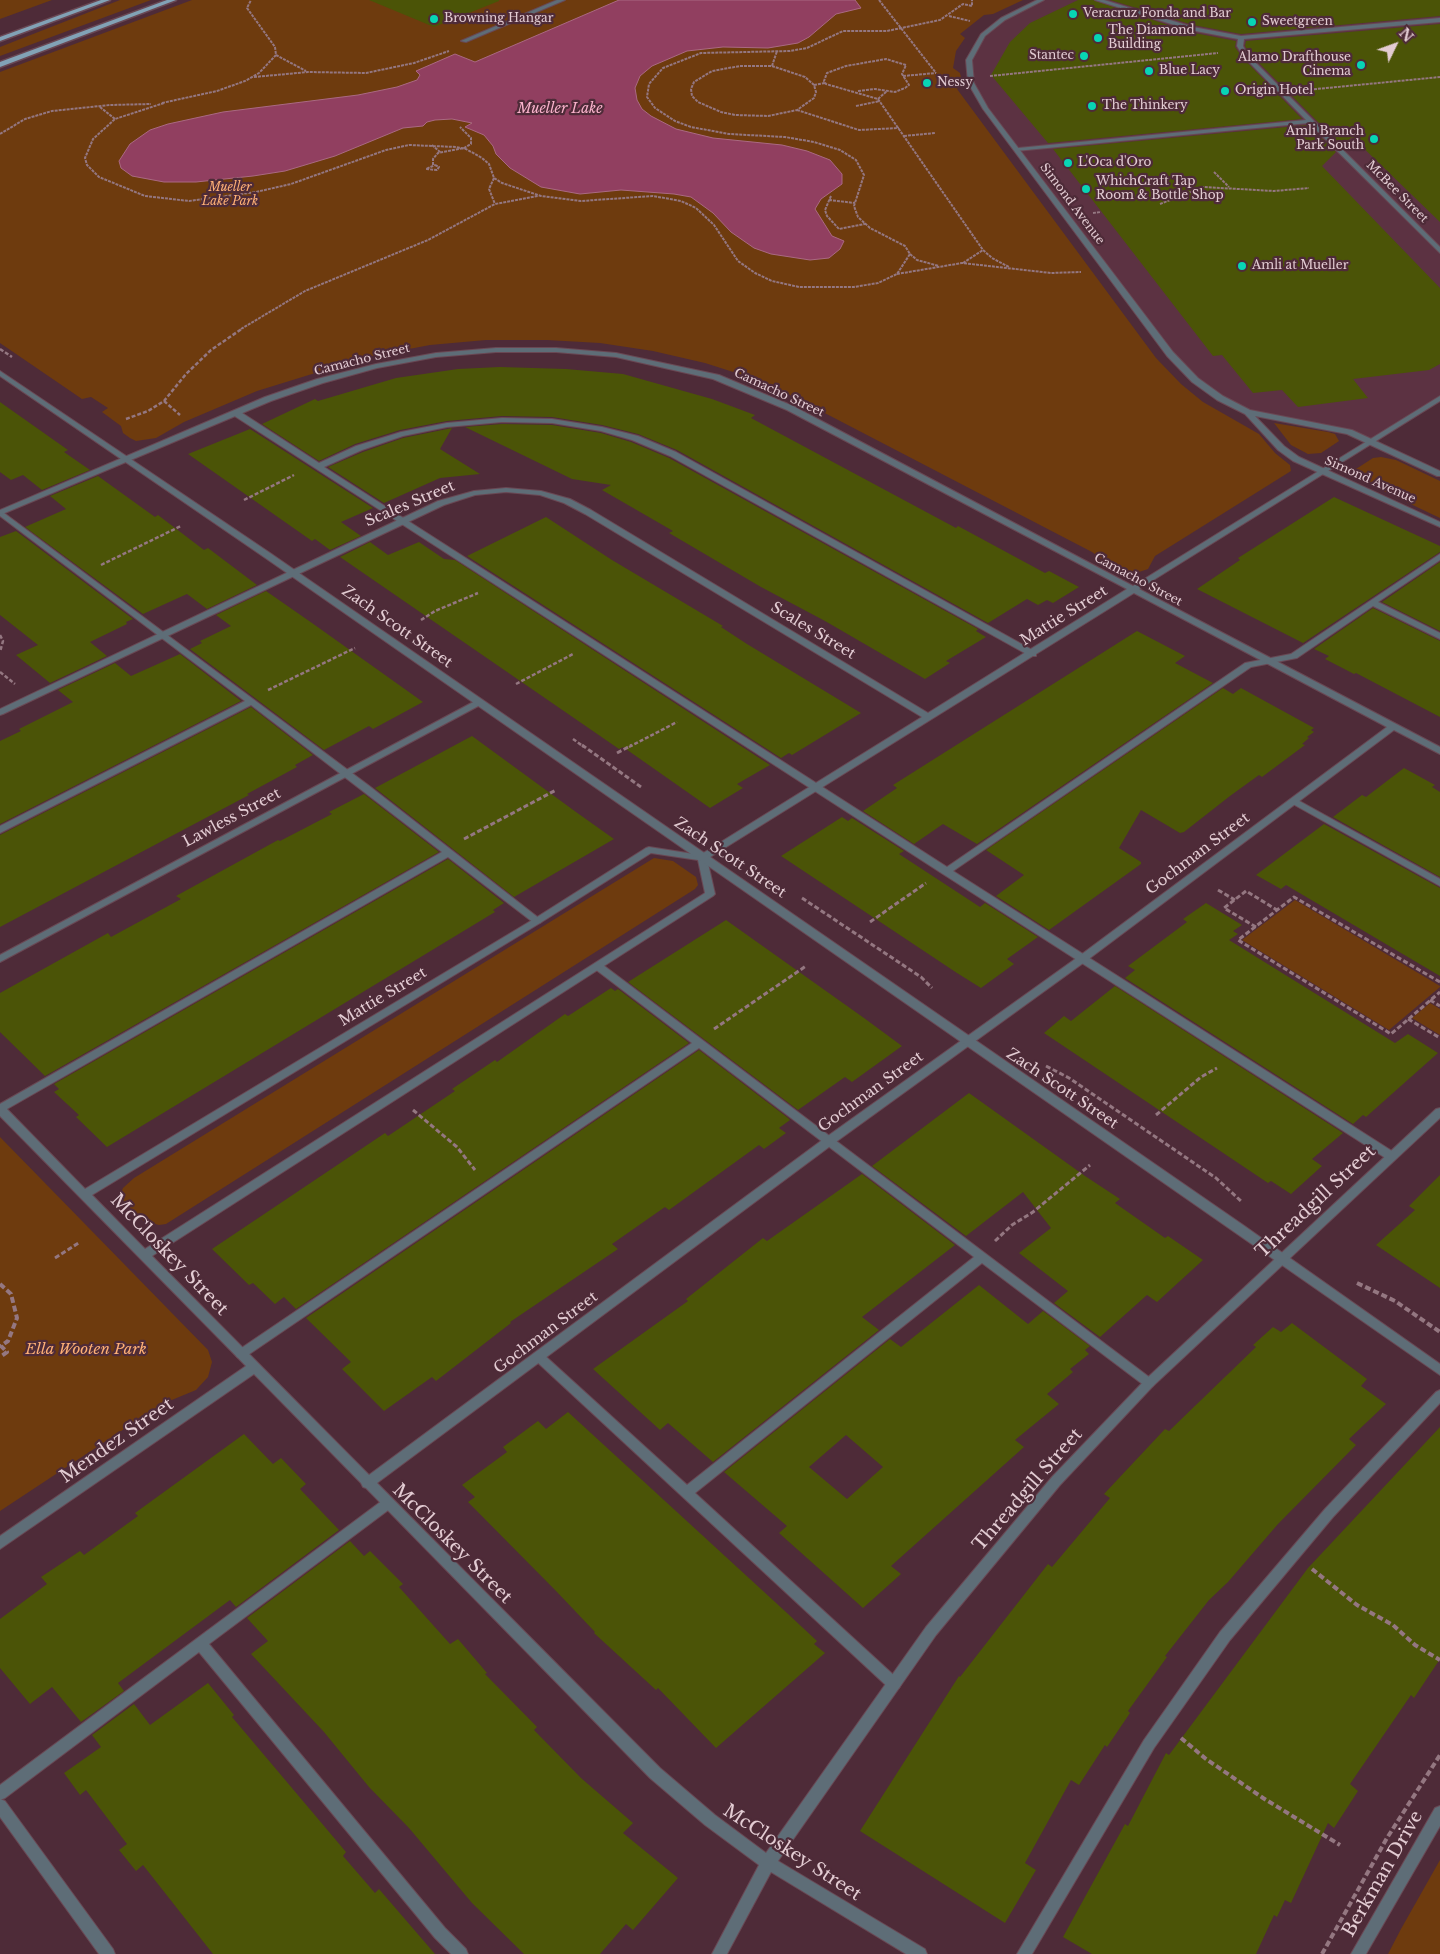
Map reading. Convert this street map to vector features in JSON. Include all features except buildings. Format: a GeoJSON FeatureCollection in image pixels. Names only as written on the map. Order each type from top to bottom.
{"type":"FeatureCollection","features":[{"type":"Feature","properties":{"kind":"main road"},"geometry":{"type":"LineString","coordinates":[[0,39],[107,0]]}},
{"type":"Feature","properties":{"kind":"main road"},"geometry":{"type":"LineString","coordinates":[[0,65],[173,0]]}},
{"type":"Feature","properties":{"kind":"street"},"geometry":{"type":"LineString","coordinates":[[464,41],[562,0]]}},
{"type":"Feature","properties":{"kind":"street","name":"Simond Avenue"},"geometry":{"type":"LineString","coordinates":[[1041,0],[992,27],[977,44],[969,60],[971,83],[980,99],[1170,354],[1195,380],[1220,398],[1248,412],[1336,428],[1440,474]]}},
{"type":"Feature","properties":{"kind":"street"},"geometry":{"type":"LineString","coordinates":[[1098,0],[1192,29],[1241,38],[1440,20]]}},
{"type":"Feature","properties":{"kind":"street","name":"McBee Street"},"geometry":{"type":"LineString","coordinates":[[1241,38],[1240,46],[1245,55],[1440,251]]}},
{"type":"Feature","properties":{"kind":"street"},"geometry":{"type":"LineString","coordinates":[[1018,150],[1309,121]]}},
{"type":"Feature","properties":{"kind":"street","name":"Camacho Street"},"geometry":{"type":"LineString","coordinates":[[0,513],[236,413],[320,381],[376,366],[436,355],[496,350],[556,350],[616,355],[716,377],[790,408],[1440,751]]}},
{"type":"Feature","properties":{"kind":"street","name":"Zach Scott Street"},"geometry":{"type":"LineString","coordinates":[[0,373],[78,428],[128,458],[702,858],[1282,1258],[1440,1370]]}},
{"type":"Feature","properties":{"kind":"street","name":"Mattie Street"},"geometry":{"type":"LineString","coordinates":[[85,1194],[537,921],[650,850],[702,858],[1033,654],[1440,398]]}},
{"type":"Feature","properties":{"kind":"street","name":"Simond Avenue"},"geometry":{"type":"LineString","coordinates":[[1248,412],[1291,456],[1440,525]]}},
{"type":"Feature","properties":{"kind":"street"},"geometry":{"type":"LineString","coordinates":[[236,413],[1082,960],[1391,1156]]}},
{"type":"Feature","properties":{"kind":"street"},"geometry":{"type":"LineString","coordinates":[[317,465],[401,434],[447,425],[502,420],[552,421],[602,429],[635,438],[673,454],[1033,654]]}},
{"type":"Feature","properties":{"kind":"street","name":"Scales Street"},"geometry":{"type":"LineString","coordinates":[[0,712],[440,503],[474,493],[506,490],[541,493],[567,501],[929,717]]}},
{"type":"Feature","properties":{"kind":"street"},"geometry":{"type":"LineString","coordinates":[[0,513],[250,700],[537,921]]}},
{"type":"Feature","properties":{"kind":"street"},"geometry":{"type":"LineString","coordinates":[[946,872],[1248,665],[1294,656],[1440,556]]}},
{"type":"Feature","properties":{"kind":"street"},"geometry":{"type":"LineString","coordinates":[[1372,602],[1440,636]]}},
{"type":"Feature","properties":{"kind":"street"},"geometry":{"type":"LineString","coordinates":[[0,830],[250,700]]}},
{"type":"Feature","properties":{"kind":"street","name":"Lawless Street"},"geometry":{"type":"LineString","coordinates":[[0,960],[479,702]]}},
{"type":"Feature","properties":{"kind":"street","name":"Gochman Street"},"geometry":{"type":"LineString","coordinates":[[368,1483],[829,1141],[966,1041],[1082,960],[1394,726]]}},
{"type":"Feature","properties":{"kind":"street"},"geometry":{"type":"LineString","coordinates":[[1294,801],[1440,883]]}},
{"type":"Feature","properties":{"kind":"street"},"geometry":{"type":"LineString","coordinates":[[0,1109],[446,850]]}},
{"type":"Feature","properties":{"kind":"street"},"geometry":{"type":"LineString","coordinates":[[144,1254],[599,967],[710,894],[702,858]]}},
{"type":"Feature","properties":{"kind":"street"},"geometry":{"type":"LineString","coordinates":[[599,967],[1149,1382]]}},
{"type":"Feature","properties":{"kind":"street"},"geometry":{"type":"LineString","coordinates":[[241,1354],[698,1042]]}},
{"type":"Feature","properties":{"kind":"street","name":"McCloskey Street"},"geometry":{"type":"LineString","coordinates":[[0,1109],[655,1774],[710,1820],[768,1862],[920,1954]]}},
{"type":"Feature","properties":{"kind":"street","name":"Threadgill Street"},"geometry":{"type":"LineString","coordinates":[[719,1954],[768,1862],[931,1631],[1056,1481],[1149,1382],[1440,1112]]}},
{"type":"Feature","properties":{"kind":"street"},"geometry":{"type":"LineString","coordinates":[[686,1493],[982,1257]]}},
{"type":"Feature","properties":{"kind":"street"},"geometry":{"type":"LineString","coordinates":[[539,1357],[894,1684]]}},
{"type":"Feature","properties":{"kind":"street","name":"Mendez Street"},"geometry":{"type":"LineString","coordinates":[[0,1543],[253,1368]]}},
{"type":"Feature","properties":{"kind":"street"},"geometry":{"type":"LineString","coordinates":[[1024,1954],[1068,1876],[1162,1724],[1225,1636],[1292,1556],[1440,1395]]}},
{"type":"Feature","properties":{"kind":"street"},"geometry":{"type":"LineString","coordinates":[[0,1793],[388,1504]]}},
{"type":"Feature","properties":{"kind":"street"},"geometry":{"type":"LineString","coordinates":[[201,1644],[440,1934],[461,1954]]}},
{"type":"Feature","properties":{"kind":"street"},"geometry":{"type":"LineString","coordinates":[[0,1806],[108,1954]]}},
{"type":"Feature","properties":{"kind":"street","name":"Berkman Drive"},"geometry":{"type":"LineString","coordinates":[[1358,1954],[1440,1813]]}},
{"type":"Feature","properties":{"kind":"path"},"geometry":{"type":"LineString","coordinates":[[251,0],[247,8],[275,47],[276,55]]}},
{"type":"Feature","properties":{"kind":"path"},"geometry":{"type":"LineString","coordinates":[[879,0],[936,73],[904,76]]}},
{"type":"Feature","properties":{"kind":"path"},"geometry":{"type":"LineString","coordinates":[[945,266],[929,264],[910,254],[905,246],[865,224],[855,211],[855,203],[864,175],[856,160],[840,150],[796,139],[728,134],[691,127],[662,114],[650,103],[647,90],[652,79],[663,68],[684,58],[718,52],[777,51],[807,48],[843,31],[900,29],[940,20],[949,16],[963,4],[972,6],[972,0]]}},
{"type":"Feature","properties":{"kind":"path"},"geometry":{"type":"LineString","coordinates":[[949,16],[972,22]]}},
{"type":"Feature","properties":{"kind":"path"},"geometry":{"type":"LineString","coordinates":[[452,49],[427,60],[366,73],[325,74],[308,72],[251,78],[217,91],[164,103],[115,119],[94,139],[85,158],[87,165],[99,177],[113,184],[145,196],[176,201],[267,190],[323,174],[386,150],[409,145],[431,144],[464,148],[489,164],[494,178],[511,187],[541,196],[580,201],[630,196],[653,196],[682,201],[696,208],[714,225],[738,261],[755,273],[772,281],[799,286],[840,288],[878,282],[897,274],[962,263],[1009,266],[1051,273],[1081,272]]}},
{"type":"Feature","properties":{"kind":"path"},"geometry":{"type":"LineString","coordinates":[[772,66],[777,51]]}},
{"type":"Feature","properties":{"kind":"path"},"geometry":{"type":"LineString","coordinates":[[987,76],[1219,53]]}},
{"type":"Feature","properties":{"kind":"path"},"geometry":{"type":"LineString","coordinates":[[276,55],[308,72]]}},
{"type":"Feature","properties":{"kind":"path"},"geometry":{"type":"LineString","coordinates":[[251,78],[276,55]]}},
{"type":"Feature","properties":{"kind":"path"},"geometry":{"type":"LineString","coordinates":[[826,83],[824,81],[827,73],[840,67],[886,60],[895,60],[906,65],[902,74],[909,84],[898,92],[875,90],[858,92]]}},
{"type":"Feature","properties":{"kind":"path"},"geometry":{"type":"LineString","coordinates":[[740,66],[772,66],[798,74],[814,85],[816,92],[814,98],[797,110],[768,116],[735,115],[708,108],[692,96],[691,89],[694,82],[712,72],[740,66]]}},
{"type":"Feature","properties":{"kind":"path"},"geometry":{"type":"LineString","coordinates":[[1303,91],[1440,76]]}},
{"type":"Feature","properties":{"kind":"path"},"geometry":{"type":"LineString","coordinates":[[814,85],[826,83],[879,100],[983,250],[992,258],[1009,266]]}},
{"type":"Feature","properties":{"kind":"path"},"geometry":{"type":"LineString","coordinates":[[856,106],[879,100],[886,91]]}},
{"type":"Feature","properties":{"kind":"path"},"geometry":{"type":"LineString","coordinates":[[0,134],[15,124],[41,113],[99,106],[164,103]]}},
{"type":"Feature","properties":{"kind":"path"},"geometry":{"type":"LineString","coordinates":[[99,106],[115,119]]}},
{"type":"Feature","properties":{"kind":"path"},"geometry":{"type":"LineString","coordinates":[[797,110],[829,122],[859,130],[871,131],[899,128]]}},
{"type":"Feature","properties":{"kind":"path"},"geometry":{"type":"LineString","coordinates":[[433,165],[432,159],[440,152],[464,148],[472,142],[460,127]]}},
{"type":"Feature","properties":{"kind":"path"},"geometry":{"type":"LineString","coordinates":[[904,136],[935,133]]}},
{"type":"Feature","properties":{"kind":"path"},"geometry":{"type":"LineString","coordinates":[[431,144],[440,152]]}},
{"type":"Feature","properties":{"kind":"path"},"geometry":{"type":"LineString","coordinates":[[1214,172],[1230,187]]}},
{"type":"Feature","properties":{"kind":"path"},"geometry":{"type":"LineString","coordinates":[[494,178],[489,189],[495,204]]}},
{"type":"Feature","properties":{"kind":"path"},"geometry":{"type":"LineString","coordinates":[[1160,204],[1191,190],[1216,186],[1274,191],[1309,188]]}},
{"type":"Feature","properties":{"kind":"path"},"geometry":{"type":"LineString","coordinates":[[126,419],[148,411],[164,401],[186,374],[211,350],[274,308],[335,277],[428,240],[495,204],[541,196]]}},
{"type":"Feature","properties":{"kind":"path"},"geometry":{"type":"LineString","coordinates":[[831,196],[825,210],[827,216],[839,230],[865,224]]}},
{"type":"Feature","properties":{"kind":"path"},"geometry":{"type":"LineString","coordinates":[[829,200],[855,203]]}},
{"type":"Feature","properties":{"kind":"path"},"geometry":{"type":"LineString","coordinates":[[1092,214],[1101,212]]}},
{"type":"Feature","properties":{"kind":"path"},"geometry":{"type":"LineString","coordinates":[[962,263],[978,255],[983,250]]}},
{"type":"Feature","properties":{"kind":"path"},"geometry":{"type":"LineString","coordinates":[[897,274],[910,254]]}},
{"type":"Feature","properties":{"kind":"path"},"geometry":{"type":"LineString","coordinates":[[164,401],[184,417]]}},
{"type":"Feature","properties":{"kind":"path"},"geometry":{"type":"LineString","coordinates":[[244,500],[317,465]]}},
{"type":"Feature","properties":{"kind":"path"},"geometry":{"type":"LineString","coordinates":[[83,575],[104,562],[182,526]]}},
{"type":"Feature","properties":{"kind":"path"},"geometry":{"type":"LineString","coordinates":[[421,620],[431,613],[499,582]]}},
{"type":"Feature","properties":{"kind":"path"},"geometry":{"type":"LineString","coordinates":[[0,635],[3,641],[0,652]]}},
{"type":"Feature","properties":{"kind":"path"},"geometry":{"type":"LineString","coordinates":[[516,684],[594,643]]}},
{"type":"Feature","properties":{"kind":"path"},"geometry":{"type":"LineString","coordinates":[[250,700],[298,678],[355,648]]}},
{"type":"Feature","properties":{"kind":"path"},"geometry":{"type":"LineString","coordinates":[[0,672],[10,680]]}},
{"type":"Feature","properties":{"kind":"path"},"geometry":{"type":"LineString","coordinates":[[618,753],[696,710]]}},
{"type":"Feature","properties":{"kind":"path"},"geometry":{"type":"LineString","coordinates":[[446,850],[556,790]]}},
{"type":"Feature","properties":{"kind":"path"},"geometry":{"type":"LineString","coordinates":[[870,922],[921,885],[946,872]]}},
{"type":"Feature","properties":{"kind":"path"},"geometry":{"type":"LineString","coordinates":[[1218,890],[1235,900]]}},
{"type":"Feature","properties":{"kind":"path"},"geometry":{"type":"LineString","coordinates":[[1256,927],[1224,908],[1246,891],[1277,910]]}},
{"type":"Feature","properties":{"kind":"path"},"geometry":{"type":"LineString","coordinates":[[794,894],[810,902],[921,977],[935,990]]}},
{"type":"Feature","properties":{"kind":"path"},"geometry":{"type":"LineString","coordinates":[[1440,982],[1294,897],[1238,940],[1391,1034],[1440,992]]}},
{"type":"Feature","properties":{"kind":"path"},"geometry":{"type":"LineString","coordinates":[[698,1042],[806,966]]}},
{"type":"Feature","properties":{"kind":"path"},"geometry":{"type":"LineString","coordinates":[[1430,1000],[1440,1006]]}},
{"type":"Feature","properties":{"kind":"path"},"geometry":{"type":"LineString","coordinates":[[1408,1019],[1440,1038]]}},
{"type":"Feature","properties":{"kind":"path"},"geometry":{"type":"LineString","coordinates":[[1156,1115],[1202,1077],[1238,1059]]}},
{"type":"Feature","properties":{"kind":"path"},"geometry":{"type":"LineString","coordinates":[[1044,1066],[1069,1078],[1216,1178],[1249,1208]]}},
{"type":"Feature","properties":{"kind":"path"},"geometry":{"type":"LineString","coordinates":[[413,1110],[457,1147],[466,1160],[491,1184]]}},
{"type":"Feature","properties":{"kind":"path"},"geometry":{"type":"LineString","coordinates":[[982,1257],[1012,1224],[1033,1212],[1090,1165]]}},
{"type":"Feature","properties":{"kind":"path"},"geometry":{"type":"LineString","coordinates":[[55,1258],[80,1242]]}},
{"type":"Feature","properties":{"kind":"path"},"geometry":{"type":"LineString","coordinates":[[1353,1281],[1395,1301],[1440,1332]]}},
{"type":"Feature","properties":{"kind":"path"},"geometry":{"type":"LineString","coordinates":[[0,1284],[11,1294],[17,1318],[8,1340],[1,1346],[7,1352],[0,1357]]}},
{"type":"Feature","properties":{"kind":"path"},"geometry":{"type":"LineString","coordinates":[[1292,1556],[1357,1605],[1393,1625],[1415,1645],[1440,1660]]}},
{"type":"Feature","properties":{"kind":"path"},"geometry":{"type":"LineString","coordinates":[[1162,1724],[1206,1759],[1244,1783],[1263,1798],[1340,1845]]}},
{"type":"Feature","properties":{"kind":"path"},"geometry":{"type":"LineString","coordinates":[[1322,1954],[1387,1838],[1440,1755]]}},
{"type":"Feature","properties":{"kind":"shaded area"},"geometry":{"type":"Polygon","coordinates":[[[1041,0],[1440,0],[1440,399],[1370,442],[1349,432],[1248,412],[1195,380],[1091,249],[999,126],[971,83],[968,69],[977,44],[992,27],[1041,0]]]}},
{"type":"Feature","properties":{"kind":"green space"},"geometry":{"type":"Polygon","coordinates":[[[0,0],[52,0],[0,19],[0,0]]]}},
{"type":"Feature","properties":{"kind":"green space"},"geometry":{"type":"Polygon","coordinates":[[[120,0],[151,0],[0,56],[0,47],[120,0]]]}},
{"type":"Feature","properties":{"kind":"green space","name":"Mueller Lake Park"},"geometry":{"type":"Polygon","coordinates":[[[192,0],[1023,0],[993,14],[984,15],[960,34],[965,38],[956,51],[953,68],[960,73],[962,83],[957,89],[1156,358],[1181,384],[1203,402],[1259,434],[1275,453],[1290,465],[1291,471],[1155,556],[1148,569],[1136,573],[1119,572],[1092,552],[792,396],[752,378],[705,363],[653,351],[600,343],[547,340],[486,340],[430,345],[367,357],[257,391],[184,422],[156,438],[136,441],[123,433],[121,426],[102,412],[108,408],[91,397],[82,399],[0,343],[0,72],[192,0]]]}},
{"type":"Feature","properties":{"kind":"green space"},"geometry":{"type":"Polygon","coordinates":[[[1274,423],[1328,432],[1335,434],[1339,441],[1321,453],[1308,454],[1291,445],[1274,423]]]}},
{"type":"Feature","properties":{"kind":"green space"},"geometry":{"type":"Polygon","coordinates":[[[1381,457],[1396,460],[1440,481],[1440,518],[1356,478],[1353,474],[1356,469],[1373,458],[1381,457]]]}},
{"type":"Feature","properties":{"kind":"green space"},"geometry":{"type":"Polygon","coordinates":[[[654,858],[673,861],[696,877],[698,885],[695,889],[166,1224],[159,1225],[144,1221],[124,1202],[121,1193],[123,1188],[134,1178],[654,858]]]}},
{"type":"Feature","properties":{"kind":"green space"},"geometry":{"type":"Polygon","coordinates":[[[1295,900],[1440,987],[1389,1030],[1242,940],[1295,900]]]}},
{"type":"Feature","properties":{"kind":"green space"},"geometry":{"type":"Polygon","coordinates":[[[1430,1003],[1440,1009],[1440,1035],[1412,1018],[1430,1003]]]}},
{"type":"Feature","properties":{"kind":"green space","name":"Ella Wooten Park"},"geometry":{"type":"Polygon","coordinates":[[[0,1137],[208,1350],[212,1362],[208,1377],[196,1390],[162,1404],[0,1511],[0,1137]]]}},
{"type":"Feature","properties":{"kind":"green space"},"geometry":{"type":"Polygon","coordinates":[[[1440,1860],[1440,1954],[1388,1954],[1401,1929],[1440,1860]]]}},
{"type":"Feature","properties":{"kind":"water","name":"Mueller Lake"},"geometry":{"type":"Polygon","coordinates":[[[619,0],[855,0],[861,8],[836,14],[809,37],[798,43],[768,48],[723,47],[687,51],[652,66],[640,76],[635,88],[637,100],[642,109],[676,129],[713,138],[782,145],[807,151],[830,160],[842,174],[842,184],[821,199],[815,209],[832,236],[844,241],[840,249],[829,258],[810,260],[771,254],[754,248],[731,232],[713,213],[691,197],[621,190],[580,194],[541,187],[510,168],[496,154],[493,146],[484,135],[465,127],[472,123],[452,119],[435,120],[427,122],[423,126],[403,128],[335,156],[285,171],[253,176],[196,182],[164,182],[132,176],[121,168],[119,161],[130,144],[150,130],[168,124],[223,112],[358,95],[397,87],[417,80],[420,75],[416,71],[455,54],[475,62],[619,0]]]}},
{"type":"Feature","properties":{"kind":"place","name":"Veracruz Fonda and Bar"},"geometry":{"type":"Point","coordinates":[1073,14]}},
{"type":"Feature","properties":{"kind":"place","name":"Browning Hangar"},"geometry":{"type":"Point","coordinates":[434,19]}},
{"type":"Feature","properties":{"kind":"place","name":"Sweetgreen"},"geometry":{"type":"Point","coordinates":[1252,22]}},
{"type":"Feature","properties":{"kind":"place","name":"The Diamond Building"},"geometry":{"type":"Point","coordinates":[1098,38]}},
{"type":"Feature","properties":{"kind":"place","name":"Stantec"},"geometry":{"type":"Point","coordinates":[1084,56]}},
{"type":"Feature","properties":{"kind":"place","name":"Alamo Drafthouse Cinema"},"geometry":{"type":"Point","coordinates":[1361,65]}},
{"type":"Feature","properties":{"kind":"place","name":"Blue Lacy"},"geometry":{"type":"Point","coordinates":[1149,71]}},
{"type":"Feature","properties":{"kind":"place","name":"Nessy"},"geometry":{"type":"Point","coordinates":[927,83]}},
{"type":"Feature","properties":{"kind":"place","name":"Origin Hotel"},"geometry":{"type":"Point","coordinates":[1225,91]}},
{"type":"Feature","properties":{"kind":"place","name":"The Thinkery"},"geometry":{"type":"Point","coordinates":[1092,106]}},
{"type":"Feature","properties":{"kind":"place","name":"Amli Branch Park South"},"geometry":{"type":"Point","coordinates":[1374,139]}},
{"type":"Feature","properties":{"kind":"place","name":"L'Oca d'Oro"},"geometry":{"type":"Point","coordinates":[1068,163]}},
{"type":"Feature","properties":{"kind":"place","name":"WhichCraft Tap Room & Bottle Shop"},"geometry":{"type":"Point","coordinates":[1086,189]}},
{"type":"Feature","properties":{"kind":"place","name":"Amli at Mueller"},"geometry":{"type":"Point","coordinates":[1242,266]}}]}
